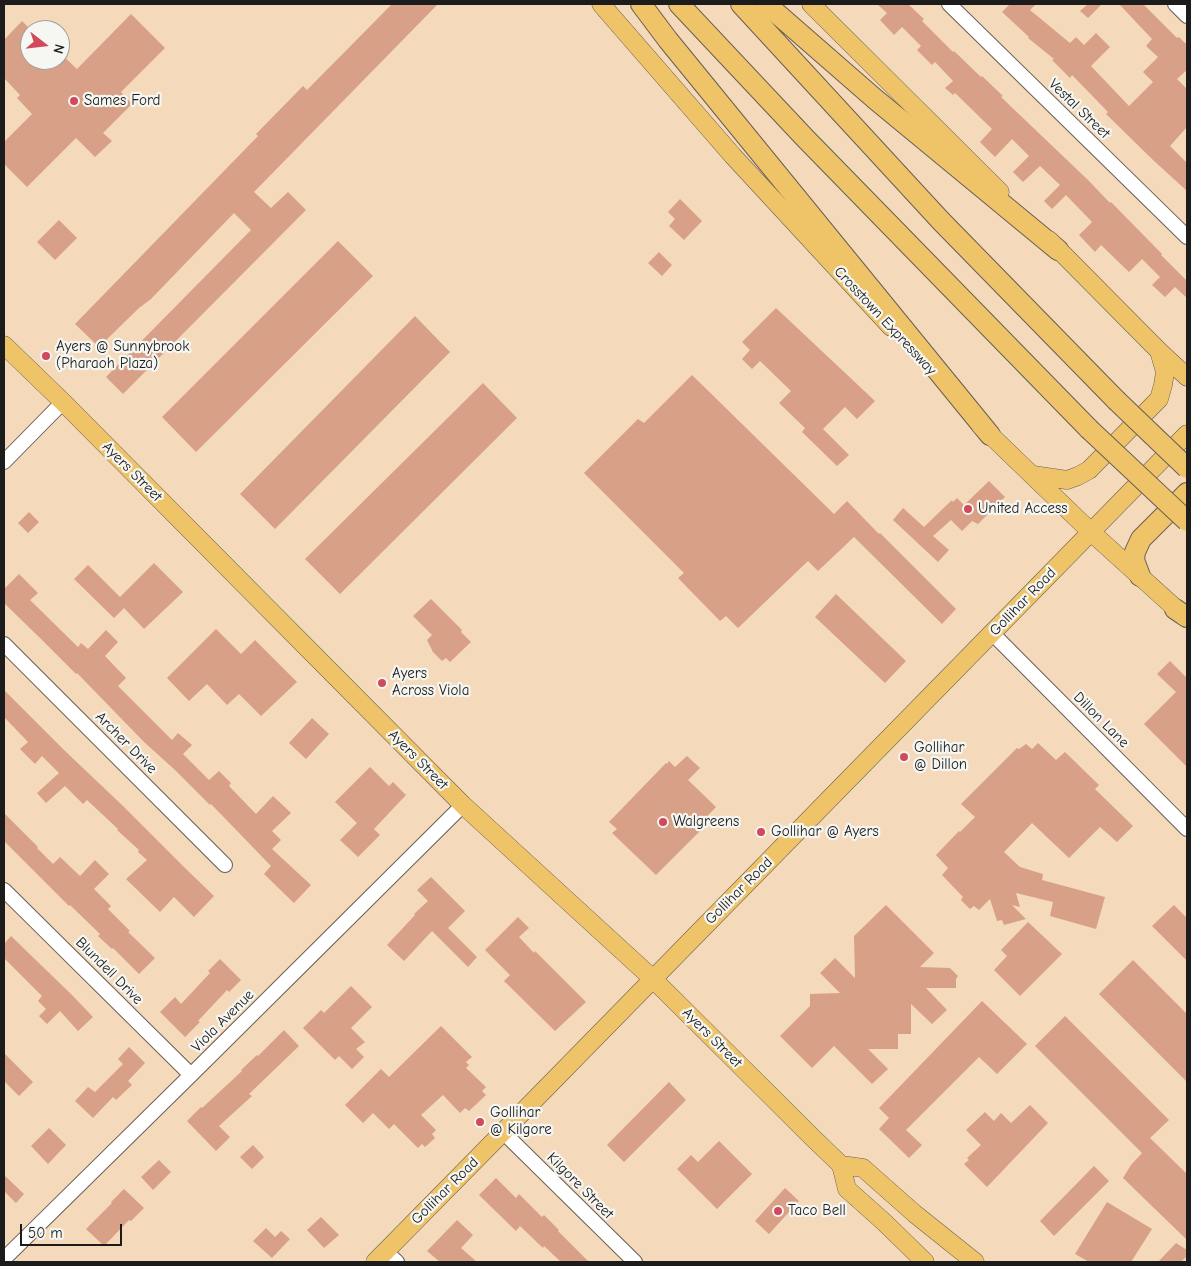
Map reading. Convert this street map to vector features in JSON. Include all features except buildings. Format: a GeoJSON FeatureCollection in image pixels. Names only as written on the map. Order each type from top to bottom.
{"type":"FeatureCollection","features":[{"type":"Feature","properties":{"kind":"highway"},"geometry":{"type":"LineString","coordinates":[[640,4],[990,435]]}},
{"type":"Feature","properties":{"kind":"highway"},"geometry":{"type":"LineString","coordinates":[[666,4],[805,138]]}},
{"type":"Feature","properties":{"kind":"highway"},"geometry":{"type":"LineString","coordinates":[[679,4],[805,138],[1089,429],[1187,520]]}},
{"type":"Feature","properties":{"kind":"highway"},"geometry":{"type":"LineString","coordinates":[[741,4],[942,221],[1116,400],[1187,468]]}},
{"type":"Feature","properties":{"kind":"highway"},"geometry":{"type":"LineString","coordinates":[[766,4],[875,99],[1058,250]]}},
{"type":"Feature","properties":{"kind":"highway"},"geometry":{"type":"LineString","coordinates":[[1140,576],[1134,560],[1135,552],[1141,539],[1187,493]]}},
{"type":"Feature","properties":{"kind":"main road","name":"Crosstown Expressway"},"geometry":{"type":"LineString","coordinates":[[601,4],[733,156],[990,435],[1091,532],[1183,615]]}},
{"type":"Feature","properties":{"kind":"main road"},"geometry":{"type":"LineString","coordinates":[[811,4],[1187,377]]}},
{"type":"Feature","properties":{"kind":"main road","name":"Ayers Street"},"geometry":{"type":"LineString","coordinates":[[4,345],[63,402],[463,805],[653,979],[841,1165]]}},
{"type":"Feature","properties":{"kind":"main road"},"geometry":{"type":"LineString","coordinates":[[1033,475],[1067,480],[1089,470],[1159,399],[1165,372],[1159,351]]}},
{"type":"Feature","properties":{"kind":"main road","name":"Gollihar Road"},"geometry":{"type":"LineString","coordinates":[[386,1259],[503,1132],[1187,434]]}},
{"type":"Feature","properties":{"kind":"main road"},"geometry":{"type":"LineString","coordinates":[[926,1262],[847,1189],[841,1165],[863,1168],[908,1208],[975,1262]]}},
{"type":"Feature","properties":{"kind":"main road"},"geometry":{"type":"LineString","coordinates":[[884,1222],[937,1262]]}},
{"type":"Feature","properties":{"kind":"street","name":"Vestal Street"},"geometry":{"type":"LineString","coordinates":[[949,4],[1187,237]]}},
{"type":"Feature","properties":{"kind":"street"},"geometry":{"type":"LineString","coordinates":[[1175,4],[1187,16]]}},
{"type":"Feature","properties":{"kind":"street"},"geometry":{"type":"LineString","coordinates":[[4,462],[63,402]]}},
{"type":"Feature","properties":{"kind":"street","name":"Dillon Lane"},"geometry":{"type":"LineString","coordinates":[[993,634],[1187,829]]}},
{"type":"Feature","properties":{"kind":"street","name":"Archer Drive"},"geometry":{"type":"LineString","coordinates":[[4,644],[225,865]]}},
{"type":"Feature","properties":{"kind":"street","name":"Viola Avenue"},"geometry":{"type":"LineString","coordinates":[[4,1259],[463,805]]}},
{"type":"Feature","properties":{"kind":"street","name":"Blundell Drive"},"geometry":{"type":"LineString","coordinates":[[4,890],[191,1075]]}},
{"type":"Feature","properties":{"kind":"street","name":"Kilgore Street"},"geometry":{"type":"LineString","coordinates":[[503,1132],[634,1262]]}},
{"type":"Feature","properties":{"kind":"place","name":"Sames Ford"},"geometry":{"type":"Point","coordinates":[74,101]}},
{"type":"Feature","properties":{"kind":"place","name":"Ayers @ Sunnybrook (Pharaoh Plaza)"},"geometry":{"type":"Point","coordinates":[46,356]}},
{"type":"Feature","properties":{"kind":"place","name":"United Access"},"geometry":{"type":"Point","coordinates":[968,509]}},
{"type":"Feature","properties":{"kind":"place","name":"Ayers Across Viola"},"geometry":{"type":"Point","coordinates":[382,683]}},
{"type":"Feature","properties":{"kind":"place","name":"Gollihar @ Dillon"},"geometry":{"type":"Point","coordinates":[904,757]}},
{"type":"Feature","properties":{"kind":"place","name":"Walgreens"},"geometry":{"type":"Point","coordinates":[663,822]}},
{"type":"Feature","properties":{"kind":"place","name":"Gollihar @ Ayers"},"geometry":{"type":"Point","coordinates":[761,832]}},
{"type":"Feature","properties":{"kind":"place","name":"Gollihar @ Kilgore"},"geometry":{"type":"Point","coordinates":[480,1122]}},
{"type":"Feature","properties":{"kind":"place","name":"Taco Bell"},"geometry":{"type":"Point","coordinates":[778,1211]}}]}
